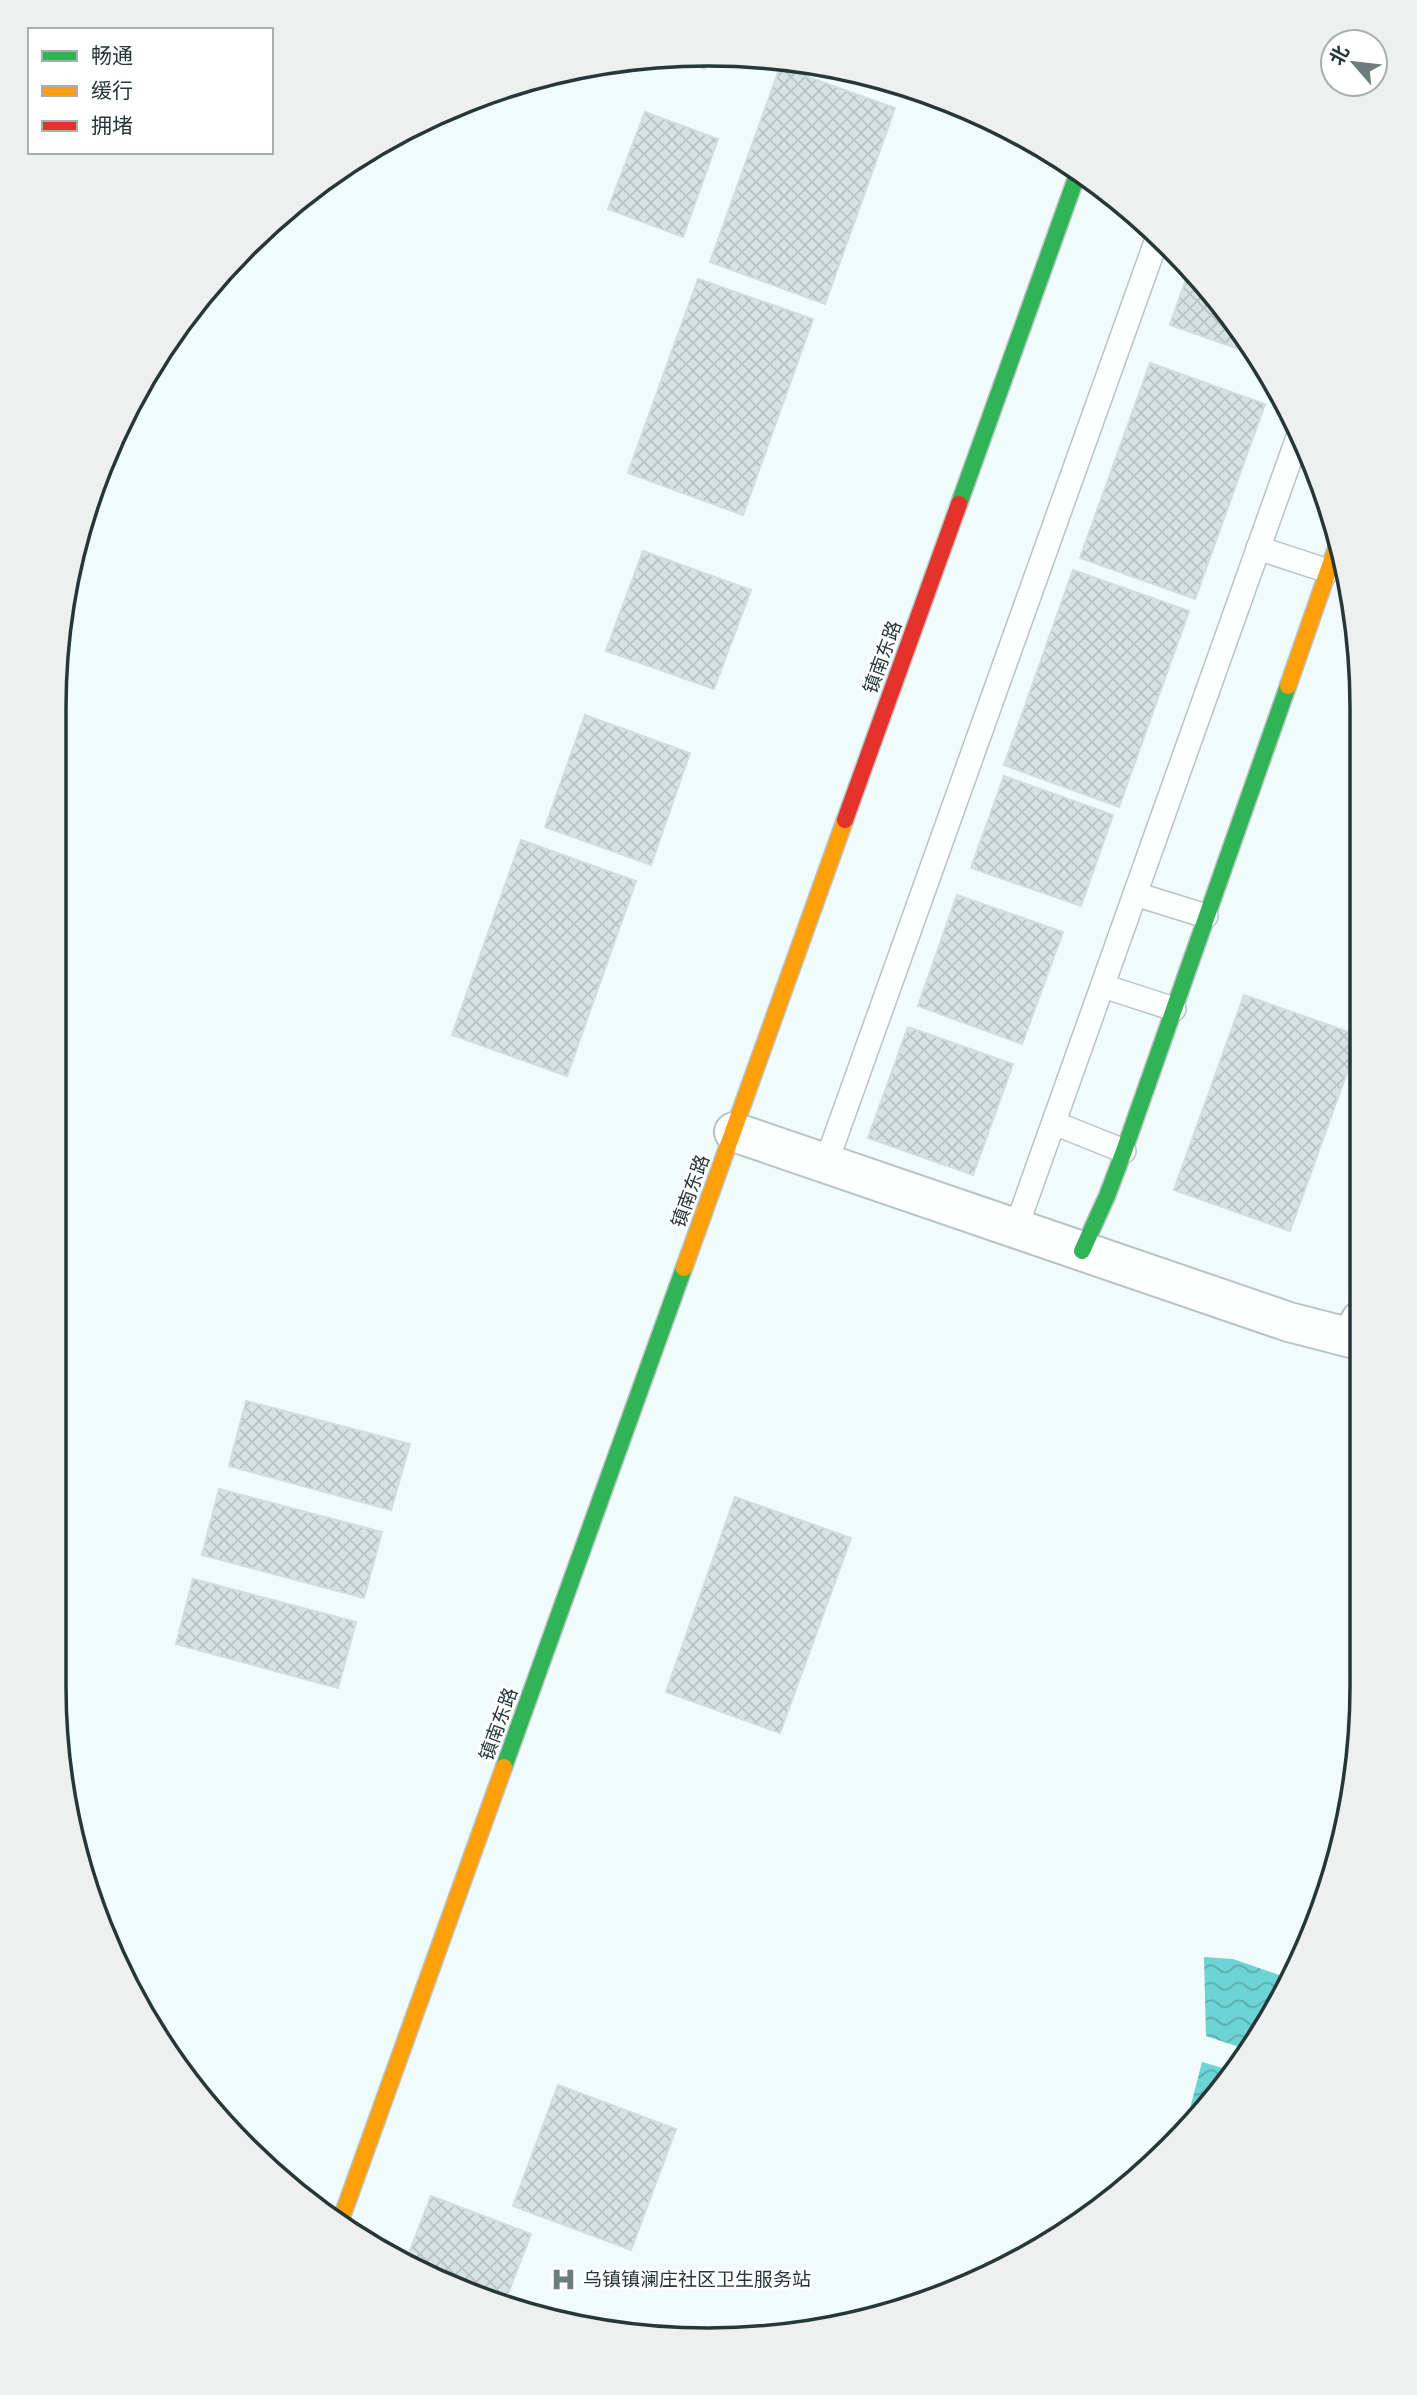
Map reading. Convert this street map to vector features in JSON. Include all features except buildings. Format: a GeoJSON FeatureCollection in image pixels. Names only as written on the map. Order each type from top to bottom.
{"type":"FeatureCollection","features":[{"type":"Feature","properties":{"kind":"street","name":"镇南东路"},"geometry":{"type":"LineString","coordinates":[[343,2214],[1075,182]]}},
{"type":"Feature","properties":{"kind":"street"},"geometry":{"type":"LineString","coordinates":[[1082,1251],[1124,1151],[1333,558]]}},
{"type":"Feature","properties":{"kind":"street"},"geometry":{"type":"LineString","coordinates":[[734,1132],[1289,1322],[1350,1337]]}},
{"type":"Feature","properties":{"kind":"lane"},"geometry":{"type":"LineString","coordinates":[[826,1163],[1154,247]]}},
{"type":"Feature","properties":{"kind":"lane"},"geometry":{"type":"LineString","coordinates":[[1016,1228],[1294,447]]}},
{"type":"Feature","properties":{"kind":"lane"},"geometry":{"type":"LineString","coordinates":[[1258,548],[1328,571]]}},
{"type":"Feature","properties":{"kind":"lane"},"geometry":{"type":"LineString","coordinates":[[1135,894],[1206,916]]}},
{"type":"Feature","properties":{"kind":"lane"},"geometry":{"type":"LineString","coordinates":[[1103,986],[1174,1009]]}},
{"type":"Feature","properties":{"kind":"lane"},"geometry":{"type":"LineString","coordinates":[[1054,1123],[1124,1151]]}},
{"type":"Feature","properties":{"kind":"water"},"geometry":{"type":"Polygon","coordinates":[[[1204,1957],[1233,1959],[1281,1976],[1239,2047],[1206,2036],[1204,1957]]]}},
{"type":"Feature","properties":{"kind":"water"},"geometry":{"type":"Polygon","coordinates":[[[1202,2062],[1224,2068],[1218,2077],[1189,2112],[1202,2062]]]}},
{"type":"Feature","properties":{"kind":"traffic: fast"},"geometry":{"type":"LineString","coordinates":[[959,504],[1075,182]]}},
{"type":"Feature","properties":{"kind":"traffic: fast"},"geometry":{"type":"LineString","coordinates":[[1082,1251],[1124,1151],[1288,686]]}},
{"type":"Feature","properties":{"kind":"traffic: fast"},"geometry":{"type":"LineString","coordinates":[[504,1767],[684,1268]]}},
{"type":"Feature","properties":{"kind":"traffic: slow"},"geometry":{"type":"LineString","coordinates":[[1288,686],[1333,558]]}},
{"type":"Feature","properties":{"kind":"traffic: slow"},"geometry":{"type":"LineString","coordinates":[[684,1268],[845,820]]}},
{"type":"Feature","properties":{"kind":"traffic: slow"},"geometry":{"type":"LineString","coordinates":[[343,2214],[504,1767]]}},
{"type":"Feature","properties":{"kind":"traffic: jam"},"geometry":{"type":"LineString","coordinates":[[845,820],[959,504]]}},
{"type":"Feature","properties":{"kind":"place","name":"乌镇镇澜庄社区卫生服务站"},"geometry":{"type":"Point","coordinates":[563,2279]}}]}
